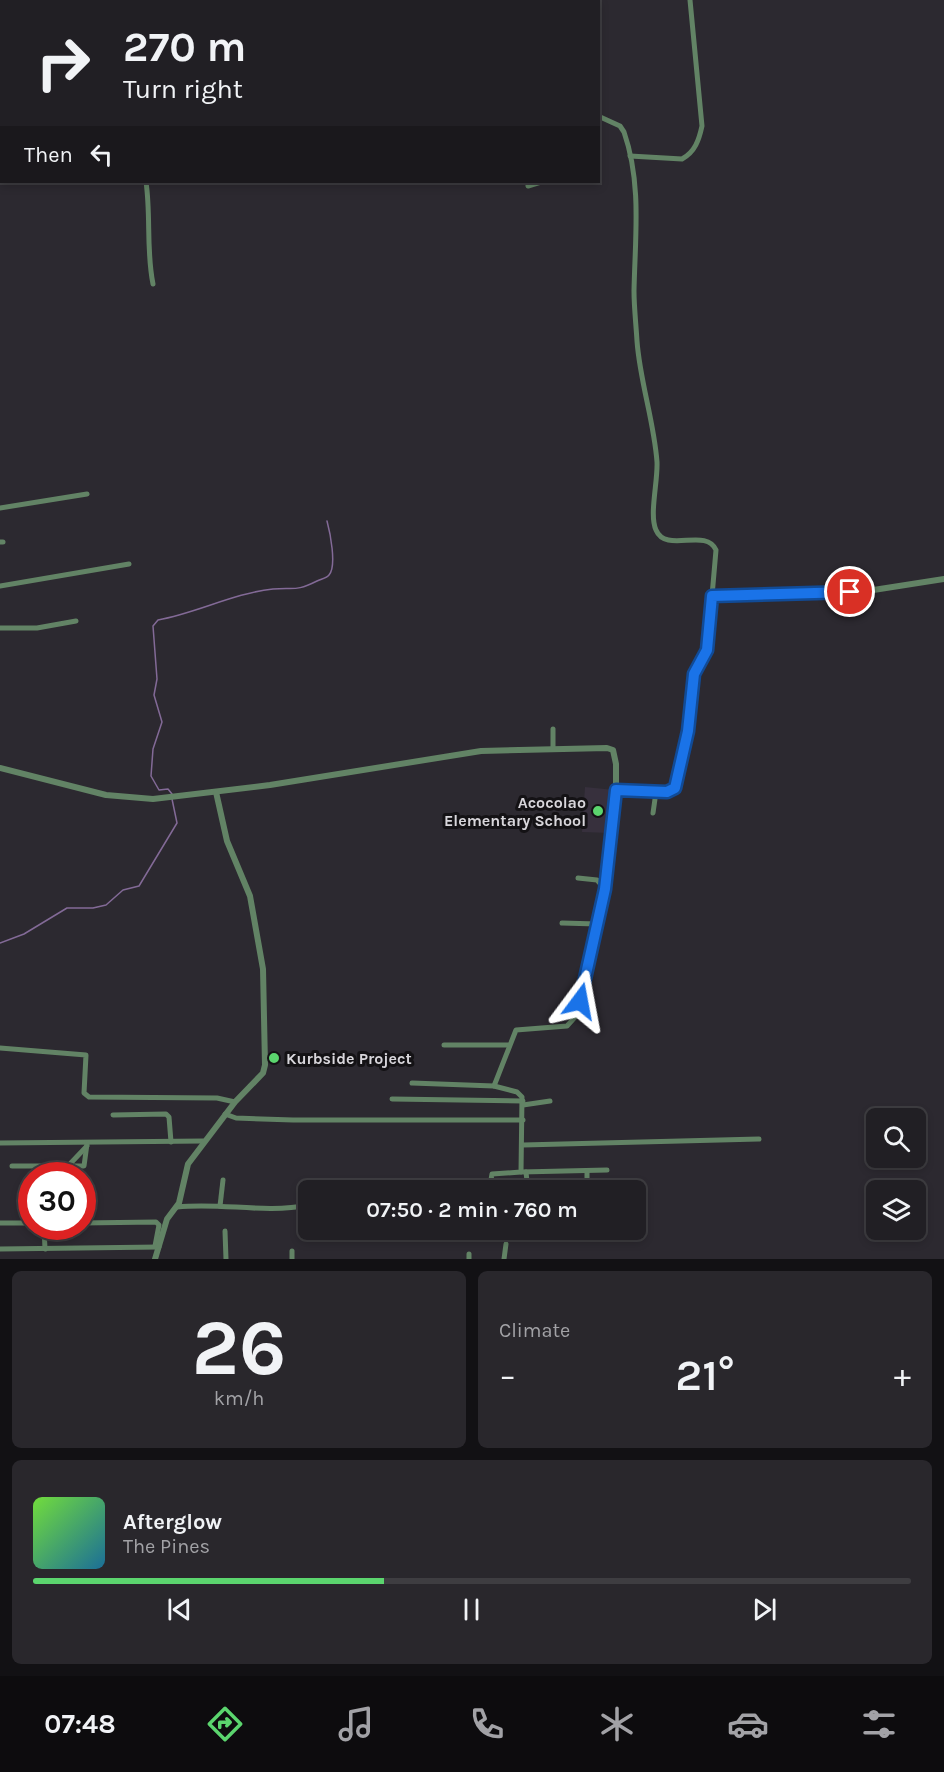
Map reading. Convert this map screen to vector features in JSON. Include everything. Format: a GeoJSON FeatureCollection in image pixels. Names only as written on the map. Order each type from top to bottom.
{"type":"FeatureCollection","features":[{"type":"Feature","properties":{"kind":"street"},"geometry":{"type":"LineString","coordinates":[[630,156],[682,159],[696,147],[700,137],[702,126],[690,0]]}},
{"type":"Feature","properties":{"kind":"street"},"geometry":{"type":"LineString","coordinates":[[600,117],[620,126],[628,143],[638,208],[634,294],[638,349],[657,465],[654,522],[657,532],[666,539],[707,541],[713,544],[716,550],[707,650],[694,674],[689,726],[675,786],[671,791],[616,790]]}},
{"type":"Feature","properties":{"kind":"street"},"geometry":{"type":"LineString","coordinates":[[146,183],[149,200],[148,258],[153,284]]}},
{"type":"Feature","properties":{"kind":"street"},"geometry":{"type":"LineString","coordinates":[[528,186],[538,183]]}},
{"type":"Feature","properties":{"kind":"street"},"geometry":{"type":"LineString","coordinates":[[0,508],[87,494]]}},
{"type":"Feature","properties":{"kind":"street"},"geometry":{"type":"LineString","coordinates":[[0,586],[129,564]]}},
{"type":"Feature","properties":{"kind":"street"},"geometry":{"type":"LineString","coordinates":[[712,596],[867,591],[944,579]]}},
{"type":"Feature","properties":{"kind":"street"},"geometry":{"type":"LineString","coordinates":[[0,628],[38,628],[76,621]]}},
{"type":"Feature","properties":{"kind":"street"},"geometry":{"type":"LineString","coordinates":[[553,729],[553,748]]}},
{"type":"Feature","properties":{"kind":"street"},"geometry":{"type":"LineString","coordinates":[[0,768],[106,795],[134,799],[167,799],[504,749],[613,750],[616,764],[616,790],[605,889],[574,1021],[564,1026],[518,1029],[512,1034],[494,1086]]}},
{"type":"Feature","properties":{"kind":"street"},"geometry":{"type":"LineString","coordinates":[[177,1207],[186,1170],[203,1141],[265,1069],[264,976],[249,890],[227,841],[216,792]]}},
{"type":"Feature","properties":{"kind":"street"},"geometry":{"type":"LineString","coordinates":[[653,813],[656,792]]}},
{"type":"Feature","properties":{"kind":"street"},"geometry":{"type":"LineString","coordinates":[[578,878],[597,880],[605,889]]}},
{"type":"Feature","properties":{"kind":"street"},"geometry":{"type":"LineString","coordinates":[[562,923],[597,924]]}},
{"type":"Feature","properties":{"kind":"street"},"geometry":{"type":"LineString","coordinates":[[444,1045],[508,1045]]}},
{"type":"Feature","properties":{"kind":"street"},"geometry":{"type":"LineString","coordinates":[[0,1048],[86,1055],[84,1093],[89,1097],[198,1097],[224,1098],[235,1102]]}},
{"type":"Feature","properties":{"kind":"street"},"geometry":{"type":"LineString","coordinates":[[412,1083],[494,1086],[517,1092],[523,1103],[526,1180]]}},
{"type":"Feature","properties":{"kind":"street"},"geometry":{"type":"LineString","coordinates":[[392,1099],[523,1103],[550,1101]]}},
{"type":"Feature","properties":{"kind":"street"},"geometry":{"type":"LineString","coordinates":[[113,1115],[166,1114],[169,1117],[171,1142]]}},
{"type":"Feature","properties":{"kind":"street"},"geometry":{"type":"LineString","coordinates":[[225,1114],[236,1118],[294,1120],[523,1120]]}},
{"type":"Feature","properties":{"kind":"street"},"geometry":{"type":"LineString","coordinates":[[523,1145],[759,1139]]}},
{"type":"Feature","properties":{"kind":"street"},"geometry":{"type":"LineString","coordinates":[[0,1143],[87,1145],[203,1141]]}},
{"type":"Feature","properties":{"kind":"street"},"geometry":{"type":"LineString","coordinates":[[72,1162],[87,1145]]}},
{"type":"Feature","properties":{"kind":"street"},"geometry":{"type":"LineString","coordinates":[[86,1162],[87,1145]]}},
{"type":"Feature","properties":{"kind":"street"},"geometry":{"type":"LineString","coordinates":[[12,1166],[18,1166]]}},
{"type":"Feature","properties":{"kind":"street"},"geometry":{"type":"LineString","coordinates":[[491,1180],[492,1174],[608,1170]]}},
{"type":"Feature","properties":{"kind":"street"},"geometry":{"type":"LineString","coordinates":[[587,1172],[587,1180]]}},
{"type":"Feature","properties":{"kind":"street"},"geometry":{"type":"LineString","coordinates":[[220,1206],[223,1180]]}},
{"type":"Feature","properties":{"kind":"street"},"geometry":{"type":"LineString","coordinates":[[157,1247],[168,1214],[177,1207],[220,1206],[267,1210],[298,1206]]}},
{"type":"Feature","properties":{"kind":"street"},"geometry":{"type":"LineString","coordinates":[[96,1223],[156,1222],[159,1225],[155,1259]]}},
{"type":"Feature","properties":{"kind":"street"},"geometry":{"type":"LineString","coordinates":[[0,1223],[18,1223]]}},
{"type":"Feature","properties":{"kind":"street"},"geometry":{"type":"LineString","coordinates":[[225,1231],[226,1259]]}},
{"type":"Feature","properties":{"kind":"street"},"geometry":{"type":"LineString","coordinates":[[45,1240],[45,1249]]}},
{"type":"Feature","properties":{"kind":"street"},"geometry":{"type":"LineString","coordinates":[[504,1259],[506,1244]]}},
{"type":"Feature","properties":{"kind":"street"},"geometry":{"type":"LineString","coordinates":[[0,1249],[157,1247]]}},
{"type":"Feature","properties":{"kind":"street"},"geometry":{"type":"LineString","coordinates":[[292,1251],[292,1259]]}},
{"type":"Feature","properties":{"kind":"shaded area","name":"Acocolao Elementary School"},"geometry":{"type":"Polygon","coordinates":[[[585,787],[614,790],[610,833],[582,832],[585,787]]]}},
{"type":"Feature","properties":{"kind":"waterway"},"geometry":{"type":"LineString","coordinates":[[172,794],[168,789],[159,790],[151,776],[153,749],[162,722],[154,695],[157,679],[153,626],[158,620],[258,591],[299,588],[327,577],[331,571],[333,557],[327,521]]}},
{"type":"Feature","properties":{"kind":"waterway"},"geometry":{"type":"LineString","coordinates":[[0,943],[24,934],[67,908],[93,908],[106,905],[123,890],[139,886],[177,823],[172,799]]}},
{"type":"Feature","properties":{"kind":"place","name":"Acocolao Elementary School"},"geometry":{"type":"Point","coordinates":[598,811]}},
{"type":"Feature","properties":{"kind":"place","name":"Kurbside Project"},"geometry":{"type":"Point","coordinates":[274,1058]}},
{"type":"Feature","properties":{"kind":"route"},"geometry":{"type":"LineString","coordinates":[[580,1001],[605,889],[616,790],[667,792],[675,788],[688,731],[694,674],[707,650],[712,596],[850,592]]}}]}
